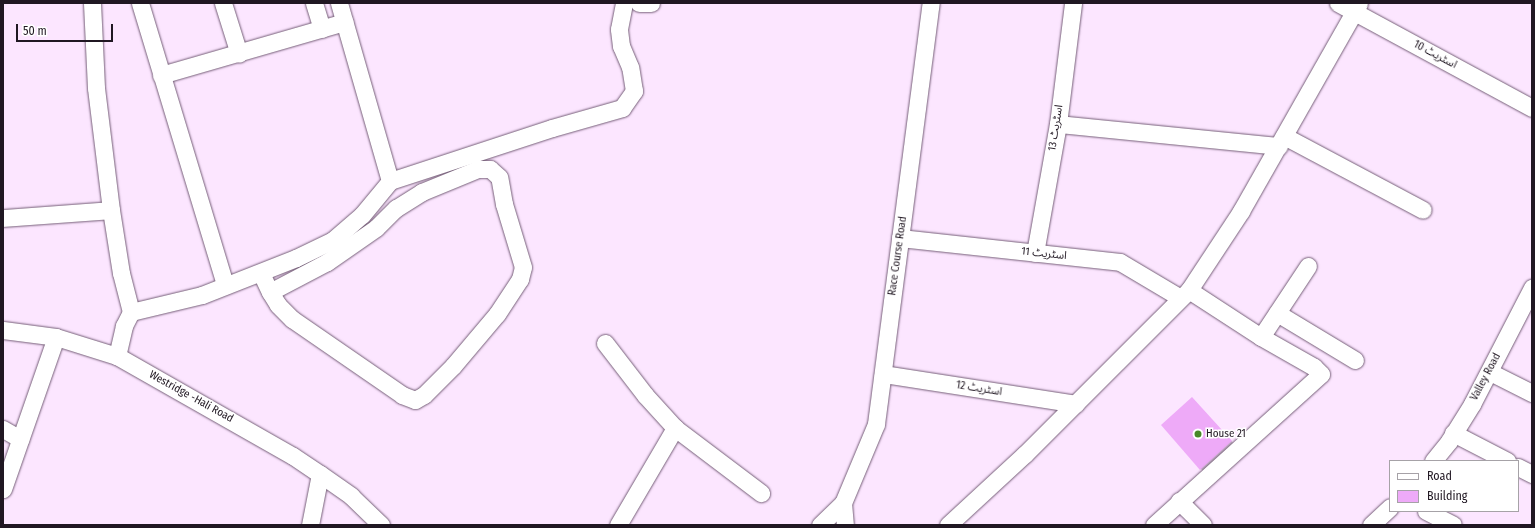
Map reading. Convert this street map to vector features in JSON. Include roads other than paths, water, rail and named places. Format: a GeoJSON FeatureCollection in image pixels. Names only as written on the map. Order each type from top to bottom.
{"type":"FeatureCollection","features":[{"type":"Feature","properties":{"kind":"street"},"geometry":{"type":"LineString","coordinates":[[92,3],[96,88],[111,210],[121,273],[131,312],[124,326],[117,356]]}},
{"type":"Feature","properties":{"kind":"street"},"geometry":{"type":"LineString","coordinates":[[140,3],[225,285]]}},
{"type":"Feature","properties":{"kind":"street"},"geometry":{"type":"LineString","coordinates":[[223,3],[239,54]]}},
{"type":"Feature","properties":{"kind":"street"},"geometry":{"type":"LineString","coordinates":[[314,3],[322,29]]}},
{"type":"Feature","properties":{"kind":"street"},"geometry":{"type":"LineString","coordinates":[[339,3],[390,181]]}},
{"type":"Feature","properties":{"kind":"street"},"geometry":{"type":"LineString","coordinates":[[131,312],[202,295],[225,285],[261,273],[333,240],[362,215],[390,181],[552,128],[622,108],[634,91],[630,67],[622,46],[619,29],[624,3]]}},
{"type":"Feature","properties":{"kind":"street"},"geometry":{"type":"LineString","coordinates":[[639,3],[651,3]]}},
{"type":"Feature","properties":{"kind":"street","name":"Race Course Road"},"geometry":{"type":"LineString","coordinates":[[843,503],[876,424],[931,3]]}},
{"type":"Feature","properties":{"kind":"street","name":"اسٹریٹ 13"},"geometry":{"type":"LineString","coordinates":[[1036,253],[1058,124],[1073,3]]}},
{"type":"Feature","properties":{"kind":"street","name":"اسٹریٹ 10"},"geometry":{"type":"LineString","coordinates":[[1338,3],[1356,7],[1532,108]]}},
{"type":"Feature","properties":{"kind":"street"},"geometry":{"type":"LineString","coordinates":[[948,525],[1076,404],[1184,293],[1241,211],[1282,141],[1356,7]]}},
{"type":"Feature","properties":{"kind":"street"},"geometry":{"type":"LineString","coordinates":[[161,75],[239,54],[345,22]]}},
{"type":"Feature","properties":{"kind":"street"},"geometry":{"type":"LineString","coordinates":[[1058,124],[1282,141],[1423,210]]}},
{"type":"Feature","properties":{"kind":"street"},"geometry":{"type":"LineString","coordinates":[[261,273],[270,292],[292,319],[402,395],[415,400],[424,395],[454,366],[496,314],[520,279],[523,267],[504,204],[499,178],[490,169],[478,170],[422,192],[396,208],[376,228],[327,262],[270,292]]}},
{"type":"Feature","properties":{"kind":"street"},"geometry":{"type":"LineString","coordinates":[[3,218],[111,210]]}},
{"type":"Feature","properties":{"kind":"street","name":"اسٹریٹ 11"},"geometry":{"type":"LineString","coordinates":[[900,238],[1120,262],[1184,293],[1314,367],[1321,374],[1179,501]]}},
{"type":"Feature","properties":{"kind":"street"},"geometry":{"type":"LineString","coordinates":[[1261,337],[1308,266]]}},
{"type":"Feature","properties":{"kind":"street","name":"Valley Road"},"geometry":{"type":"LineString","coordinates":[[1434,460],[1454,433],[1490,372],[1532,288]]}},
{"type":"Feature","properties":{"kind":"street"},"geometry":{"type":"LineString","coordinates":[[1277,313],[1355,360]]}},
{"type":"Feature","properties":{"kind":"street","name":"Westridge -Hali Road"},"geometry":{"type":"LineString","coordinates":[[3,330],[56,337],[117,356],[230,418],[320,474],[351,496],[381,525]]}},
{"type":"Feature","properties":{"kind":"street"},"geometry":{"type":"LineString","coordinates":[[3,489],[56,337]]}},
{"type":"Feature","properties":{"kind":"street"},"geometry":{"type":"LineString","coordinates":[[605,343],[645,396],[675,428],[761,493]]}},
{"type":"Feature","properties":{"kind":"street"},"geometry":{"type":"LineString","coordinates":[[1490,372],[1532,394]]}},
{"type":"Feature","properties":{"kind":"street","name":"اسٹریٹ 12"},"geometry":{"type":"LineString","coordinates":[[883,374],[1076,404]]}},
{"type":"Feature","properties":{"kind":"street"},"geometry":{"type":"LineString","coordinates":[[618,525],[675,428]]}},
{"type":"Feature","properties":{"kind":"street"},"geometry":{"type":"LineString","coordinates":[[3,429],[20,439]]}},
{"type":"Feature","properties":{"kind":"street"},"geometry":{"type":"LineString","coordinates":[[1454,433],[1505,460]]}},
{"type":"Feature","properties":{"kind":"street"},"geometry":{"type":"LineString","coordinates":[[1519,468],[1532,474]]}},
{"type":"Feature","properties":{"kind":"street"},"geometry":{"type":"LineString","coordinates":[[310,525],[320,474]]}},
{"type":"Feature","properties":{"kind":"street"},"geometry":{"type":"LineString","coordinates":[[1154,525],[1179,501],[1203,525]]}},
{"type":"Feature","properties":{"kind":"street"},"geometry":{"type":"LineString","coordinates":[[820,525],[843,503]]}},
{"type":"Feature","properties":{"kind":"street"},"geometry":{"type":"LineString","coordinates":[[843,503],[845,525]]}},
{"type":"Feature","properties":{"kind":"street"},"geometry":{"type":"LineString","coordinates":[[1371,525],[1389,508]]}},
{"type":"Feature","properties":{"kind":"street"},"geometry":{"type":"LineString","coordinates":[[1428,512],[1453,525]]}},
{"type":"Feature","properties":{"kind":"place","name":"House 21"},"geometry":{"type":"Point","coordinates":[1198,434]}}]}
